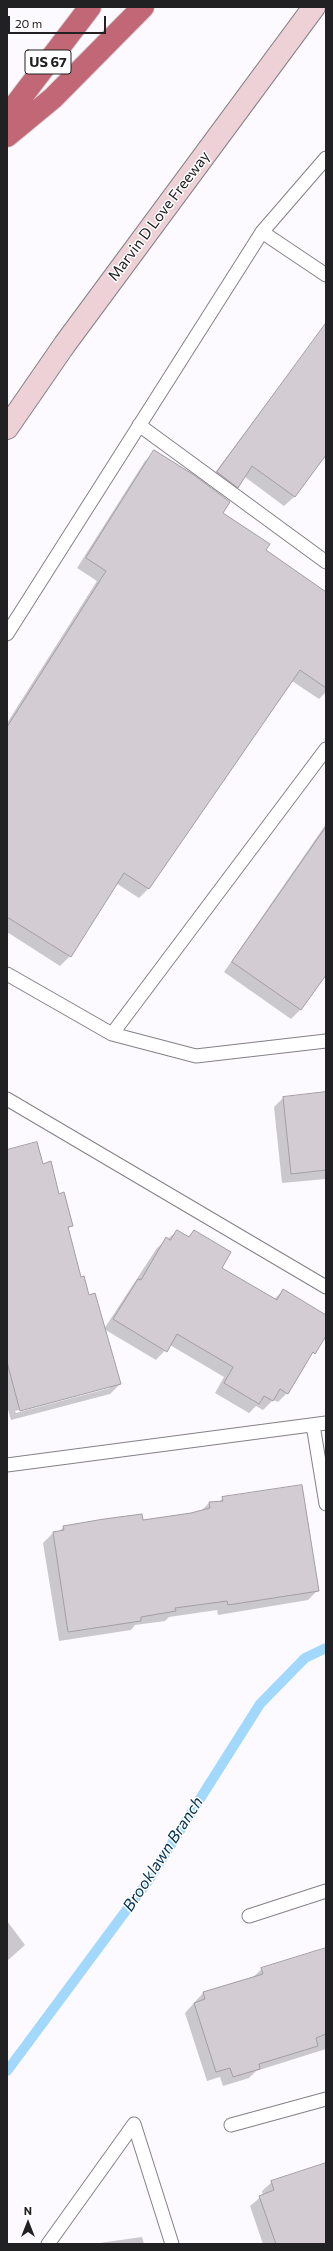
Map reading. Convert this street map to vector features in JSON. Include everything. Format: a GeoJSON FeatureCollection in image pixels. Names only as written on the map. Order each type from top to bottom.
{"type":"FeatureCollection","features":[{"type":"Feature","properties":{"kind":"highway","name":"US 67"},"geometry":{"type":"LineString","coordinates":[[7,116],[90,7]]}},
{"type":"Feature","properties":{"kind":"highway"},"geometry":{"type":"LineString","coordinates":[[7,136],[54,98],[143,7]]}},
{"type":"Feature","properties":{"kind":"main road","name":"Marvin D Love Freeway"},"geometry":{"type":"LineString","coordinates":[[7,428],[64,344],[314,7]]}},
{"type":"Feature","properties":{"kind":"lane"},"geometry":{"type":"LineString","coordinates":[[7,634],[262,232],[326,158]]}},
{"type":"Feature","properties":{"kind":"lane"},"geometry":{"type":"LineString","coordinates":[[262,232],[326,275]]}},
{"type":"Feature","properties":{"kind":"lane"},"geometry":{"type":"LineString","coordinates":[[139,425],[326,562]]}},
{"type":"Feature","properties":{"kind":"lane"},"geometry":{"type":"LineString","coordinates":[[112,1034],[326,749]]}},
{"type":"Feature","properties":{"kind":"lane"},"geometry":{"type":"LineString","coordinates":[[7,974],[112,1034],[196,1056],[326,1041]]}},
{"type":"Feature","properties":{"kind":"lane"},"geometry":{"type":"LineString","coordinates":[[7,1099],[13,1108],[326,1287]]}},
{"type":"Feature","properties":{"kind":"lane"},"geometry":{"type":"LineString","coordinates":[[7,1465],[320,1424],[326,1504]]}},
{"type":"Feature","properties":{"kind":"lane"},"geometry":{"type":"LineString","coordinates":[[249,1916],[326,1891]]}},
{"type":"Feature","properties":{"kind":"lane"},"geometry":{"type":"LineString","coordinates":[[231,2125],[326,2099]]}},
{"type":"Feature","properties":{"kind":"lane"},"geometry":{"type":"LineString","coordinates":[[48,2244],[134,2124],[172,2244]]}},
{"type":"Feature","properties":{"kind":"building"},"geometry":{"type":"Polygon","coordinates":[[[326,323],[326,455],[295,497],[252,466],[238,488],[217,472],[326,323]]]}},
{"type":"Feature","properties":{"kind":"building"},"geometry":{"type":"Polygon","coordinates":[[[154,450],[194,475],[230,502],[223,513],[270,544],[266,550],[326,592],[326,688],[300,670],[149,889],[124,873],[71,957],[7,917],[7,727],[106,571],[86,558],[154,450]]]}},
{"type":"Feature","properties":{"kind":"building"},"geometry":{"type":"Polygon","coordinates":[[[326,827],[326,975],[301,1010],[232,962],[326,827]]]}},
{"type":"Feature","properties":{"kind":"building"},"geometry":{"type":"Polygon","coordinates":[[[326,1092],[326,1170],[291,1174],[283,1097],[326,1092]]]}},
{"type":"Feature","properties":{"kind":"building"},"geometry":{"type":"Polygon","coordinates":[[[37,1142],[43,1164],[51,1161],[59,1194],[64,1192],[73,1226],[68,1227],[81,1277],[84,1276],[89,1295],[95,1293],[121,1384],[20,1411],[7,1362],[7,1150],[37,1142]]]}},
{"type":"Feature","properties":{"kind":"building"},"geometry":{"type":"Polygon","coordinates":[[[177,1230],[189,1237],[194,1230],[231,1252],[222,1268],[277,1300],[283,1289],[326,1315],[326,1336],[315,1354],[313,1352],[288,1394],[280,1389],[273,1401],[264,1396],[259,1404],[224,1383],[233,1367],[177,1334],[167,1352],[113,1319],[138,1279],[141,1280],[166,1237],[170,1240],[177,1230]]]}},
{"type":"Feature","properties":{"kind":"building"},"geometry":{"type":"Polygon","coordinates":[[[302,1485],[319,1591],[228,1605],[227,1601],[175,1608],[176,1611],[141,1617],[141,1621],[68,1632],[53,1532],[64,1530],[63,1526],[104,1519],[142,1514],[143,1520],[191,1513],[210,1508],[209,1502],[223,1501],[222,1497],[302,1485]]]}},
{"type":"Feature","properties":{"kind":"building"},"geometry":{"type":"Polygon","coordinates":[[[326,1948],[326,2034],[316,2038],[318,2046],[259,2064],[260,2069],[233,2077],[230,2068],[216,2072],[194,2003],[205,1999],[203,1992],[263,1974],[261,1968],[326,1948]]]}},
{"type":"Feature","properties":{"kind":"building"},"geometry":{"type":"Polygon","coordinates":[[[326,2163],[326,2244],[276,2244],[259,2196],[274,2190],[271,2181],[326,2163]]]}},
{"type":"Feature","properties":{"kind":"waterway","name":"Brooklawn Branch"},"geometry":{"type":"LineString","coordinates":[[7,2071],[148,1881],[260,1704],[305,1658],[326,1648]]}}]}
